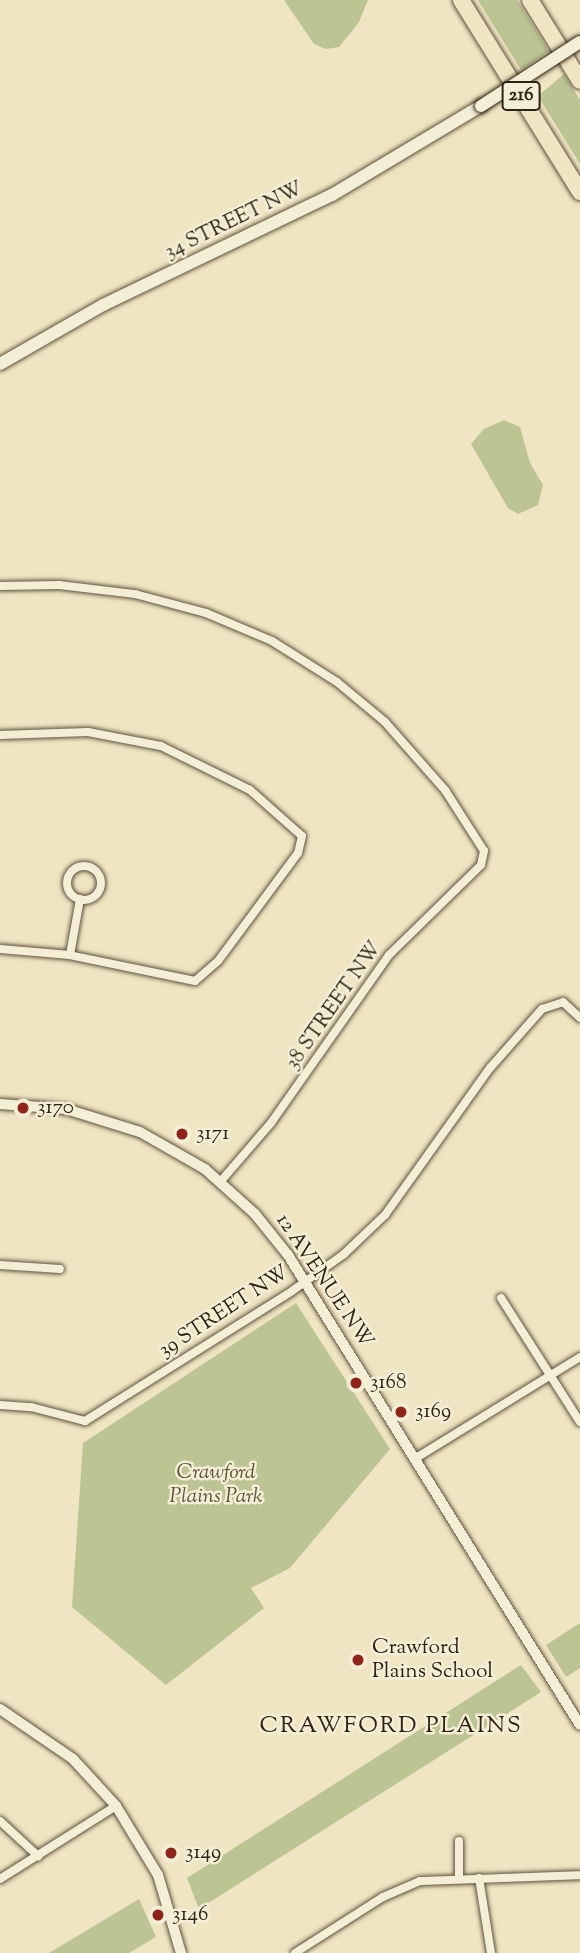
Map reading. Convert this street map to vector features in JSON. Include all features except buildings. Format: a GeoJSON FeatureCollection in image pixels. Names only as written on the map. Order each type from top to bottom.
{"type":"FeatureCollection","features":[{"type":"Feature","properties":{"kind":"highway","name":"216"},"geometry":{"type":"LineString","coordinates":[[461,0],[580,192]]}},
{"type":"Feature","properties":{"kind":"highway"},"geometry":{"type":"LineString","coordinates":[[530,0],[580,81]]}},
{"type":"Feature","properties":{"kind":"main road","name":"34 STREET NW"},"geometry":{"type":"LineString","coordinates":[[0,364],[103,305],[332,195],[481,106],[580,42]]}},
{"type":"Feature","properties":{"kind":"street","name":"38 STREET NW"},"geometry":{"type":"LineString","coordinates":[[0,586],[104,589],[188,607],[272,641],[369,708],[439,782],[481,846],[484,859],[389,955],[271,1124],[221,1181]]}},
{"type":"Feature","properties":{"kind":"street"},"geometry":{"type":"LineString","coordinates":[[0,735],[88,732],[161,746],[250,790],[302,836],[298,853],[218,961],[195,981],[70,954],[0,949]]}},
{"type":"Feature","properties":{"kind":"street"},"geometry":{"type":"LineString","coordinates":[[86,866],[99,875],[101,886],[91,898],[80,900],[71,893],[68,883],[71,873],[86,866]]}},
{"type":"Feature","properties":{"kind":"street"},"geometry":{"type":"LineString","coordinates":[[70,954],[80,900]]}},
{"type":"Feature","properties":{"kind":"street","name":"39 STREET NW"},"geometry":{"type":"LineString","coordinates":[[0,1405],[31,1407],[85,1420],[305,1281],[376,1224],[512,1041],[545,1006],[564,1002],[580,1018]]}},
{"type":"Feature","properties":{"kind":"street","name":"12 AVENUE NW"},"geometry":{"type":"LineString","coordinates":[[0,1104],[78,1112],[160,1141],[221,1181],[274,1236],[416,1458],[580,1725]]}},
{"type":"Feature","properties":{"kind":"street"},"geometry":{"type":"LineString","coordinates":[[0,1265],[60,1269]]}},
{"type":"Feature","properties":{"kind":"street"},"geometry":{"type":"LineString","coordinates":[[501,1298],[580,1422]]}},
{"type":"Feature","properties":{"kind":"street"},"geometry":{"type":"LineString","coordinates":[[416,1458],[580,1357]]}},
{"type":"Feature","properties":{"kind":"street"},"geometry":{"type":"LineString","coordinates":[[0,1709],[73,1759],[117,1805],[158,1875],[181,1953]]}},
{"type":"Feature","properties":{"kind":"street"},"geometry":{"type":"LineString","coordinates":[[0,1880],[117,1805]]}},
{"type":"Feature","properties":{"kind":"street"},"geometry":{"type":"LineString","coordinates":[[0,1821],[38,1856]]}},
{"type":"Feature","properties":{"kind":"street"},"geometry":{"type":"LineString","coordinates":[[459,1841],[459,1878]]}},
{"type":"Feature","properties":{"kind":"street"},"geometry":{"type":"LineString","coordinates":[[295,1953],[398,1889],[459,1878],[580,1875]]}},
{"type":"Feature","properties":{"kind":"street"},"geometry":{"type":"LineString","coordinates":[[479,1878],[491,1953]]}},
{"type":"Feature","properties":{"kind":"green space"},"geometry":{"type":"Polygon","coordinates":[[[284,0],[368,0],[359,22],[339,47],[326,49],[314,44],[284,0]]]}},
{"type":"Feature","properties":{"kind":"green space"},"geometry":{"type":"Polygon","coordinates":[[[478,0],[517,0],[549,51],[521,70],[478,0]]]}},
{"type":"Feature","properties":{"kind":"green space"},"geometry":{"type":"Polygon","coordinates":[[[564,74],[580,100],[580,164],[538,96],[564,74]]]}},
{"type":"Feature","properties":{"kind":"green space"},"geometry":{"type":"Polygon","coordinates":[[[504,420],[520,427],[530,463],[543,485],[538,505],[518,514],[508,508],[471,444],[484,429],[504,420]]]}},
{"type":"Feature","properties":{"kind":"green space","name":"Crawford Plains Park"},"geometry":{"type":"Polygon","coordinates":[[[296,1303],[390,1449],[290,1568],[251,1588],[264,1608],[166,1685],[72,1607],[83,1443],[296,1303]]]}},
{"type":"Feature","properties":{"kind":"green space"},"geometry":{"type":"Polygon","coordinates":[[[580,1623],[580,1668],[566,1677],[546,1645],[580,1623]]]}},
{"type":"Feature","properties":{"kind":"green space"},"geometry":{"type":"Polygon","coordinates":[[[521,1665],[541,1692],[199,1909],[187,1878],[521,1665]]]}},
{"type":"Feature","properties":{"kind":"green space"},"geometry":{"type":"Polygon","coordinates":[[[139,1899],[156,1937],[129,1953],[49,1953],[139,1899]]]}},
{"type":"Feature","properties":{"kind":"place","name":"3170"},"geometry":{"type":"Point","coordinates":[23,1108]}},
{"type":"Feature","properties":{"kind":"place","name":"3171"},"geometry":{"type":"Point","coordinates":[182,1134]}},
{"type":"Feature","properties":{"kind":"place","name":"3168"},"geometry":{"type":"Point","coordinates":[356,1383]}},
{"type":"Feature","properties":{"kind":"place","name":"3169"},"geometry":{"type":"Point","coordinates":[401,1412]}},
{"type":"Feature","properties":{"kind":"place","name":"Crawford Plains School"},"geometry":{"type":"Point","coordinates":[358,1660]}},
{"type":"Feature","properties":{"kind":"place","name":"3149"},"geometry":{"type":"Point","coordinates":[171,1853]}},
{"type":"Feature","properties":{"kind":"place","name":"3146"},"geometry":{"type":"Point","coordinates":[158,1915]}},
{"type":"Feature","properties":{"kind":"district","name":"CRAWFORD PLAINS"},"geometry":{"type":"Point","coordinates":[391,1727]}}]}
